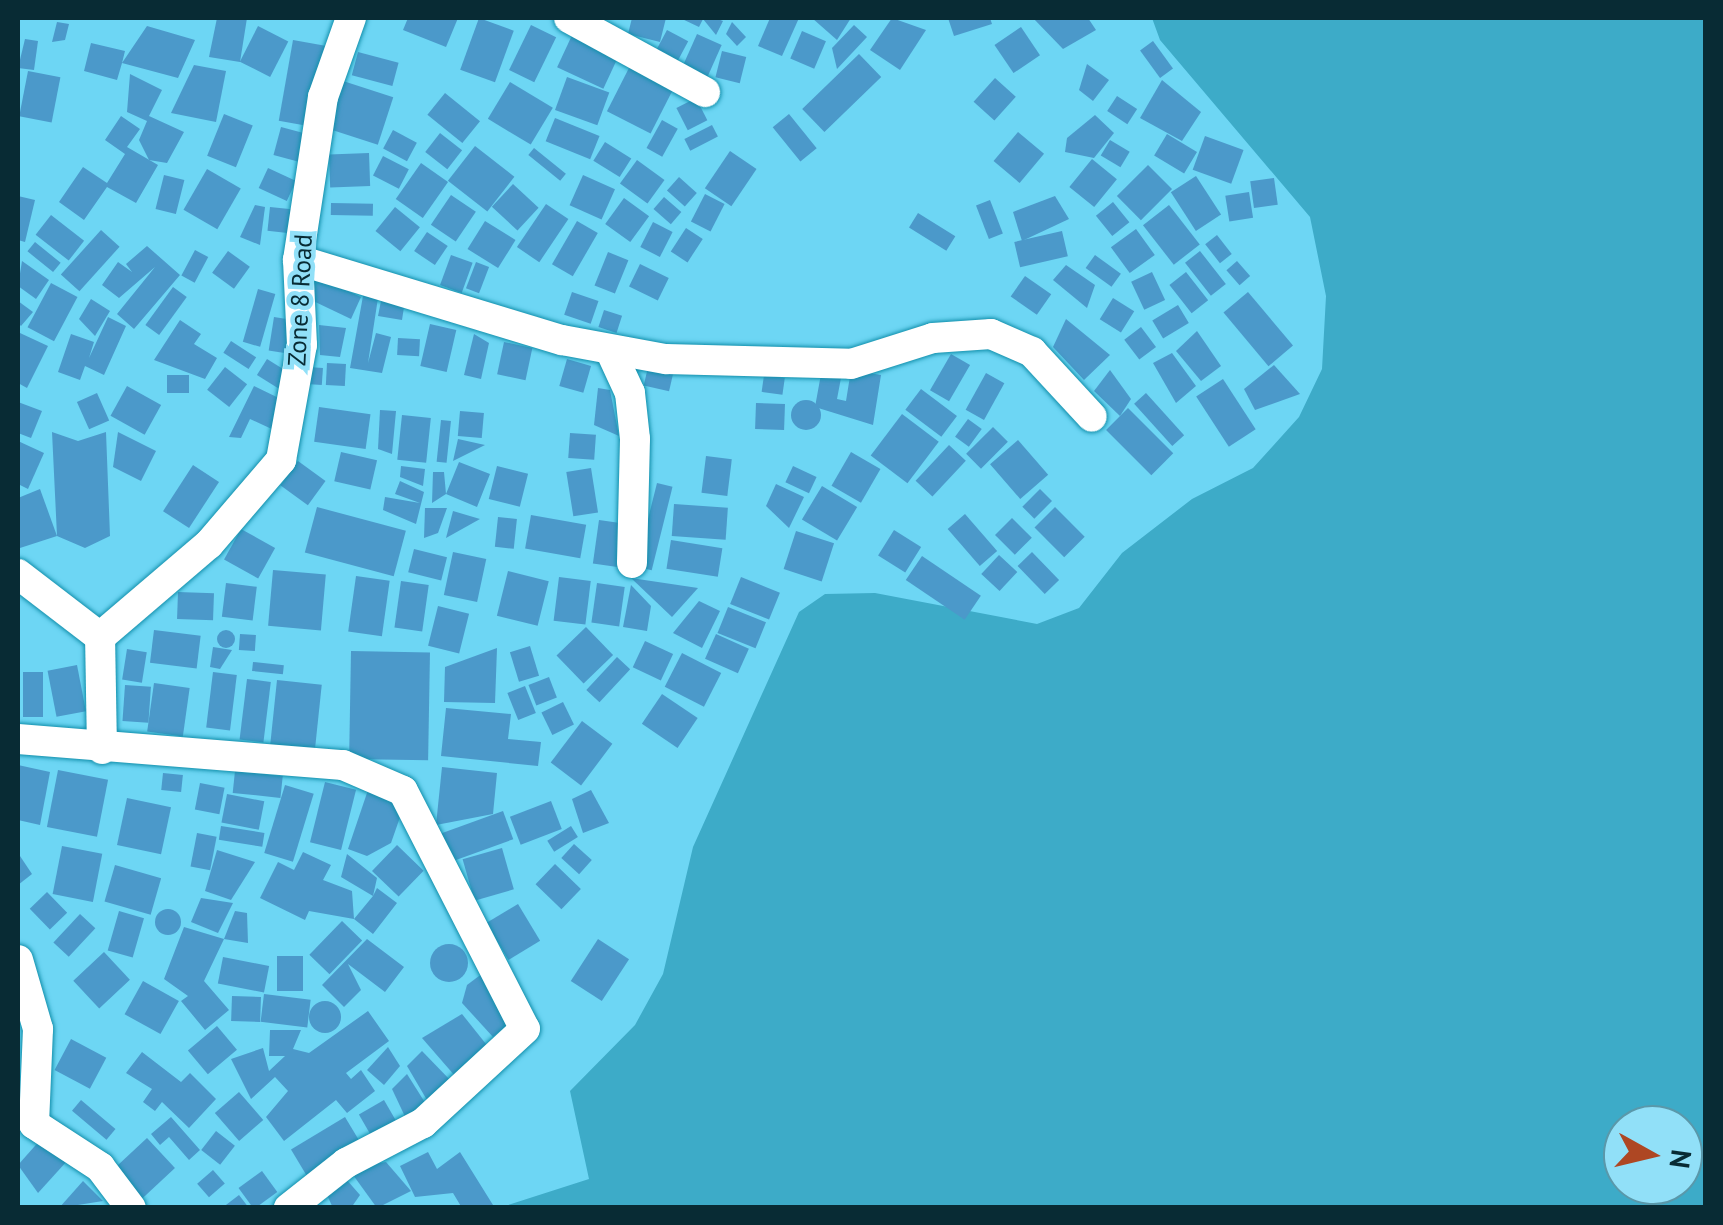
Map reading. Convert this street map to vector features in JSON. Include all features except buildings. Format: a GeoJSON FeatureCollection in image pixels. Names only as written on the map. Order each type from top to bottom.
{"type":"FeatureCollection","features":[{"type":"Feature","properties":{"kind":"street"},"geometry":{"type":"LineString","coordinates":[[569,18],[705,92]]}},
{"type":"Feature","properties":{"kind":"street","name":"Zone 8 Road"},"geometry":{"type":"LineString","coordinates":[[100,637],[209,544],[281,460],[302,345],[298,260],[323,97],[340,20]]}},
{"type":"Feature","properties":{"kind":"street"},"geometry":{"type":"LineString","coordinates":[[298,260],[611,352],[851,364],[934,338],[992,334],[1032,352],[1092,417]]}},
{"type":"Feature","properties":{"kind":"street"},"geometry":{"type":"LineString","coordinates":[[611,352],[632,408],[632,564]]}},
{"type":"Feature","properties":{"kind":"street"},"geometry":{"type":"LineString","coordinates":[[18,574],[100,637],[102,749]]}},
{"type":"Feature","properties":{"kind":"street"},"geometry":{"type":"LineString","coordinates":[[18,738],[102,749],[316,761],[387,777],[404,791],[473,939],[524,1012],[515,1042],[423,1123],[346,1163],[289,1208]]}},
{"type":"Feature","properties":{"kind":"street"},"geometry":{"type":"LineString","coordinates":[[18,960],[38,1029],[26,1134],[100,1167],[131,1208]]}},
{"type":"Feature","properties":{"kind":"water"},"geometry":{"type":"Polygon","coordinates":[[[1152,18],[1705,18],[1705,1207],[499,1208],[589,1179],[570,1091],[635,1025],[663,974],[693,847],[799,612],[825,594],[875,593],[1037,624],[1079,608],[1122,553],[1192,499],[1253,468],[1299,417],[1322,369],[1326,296],[1310,217],[1160,40],[1152,18]]]}}]}
